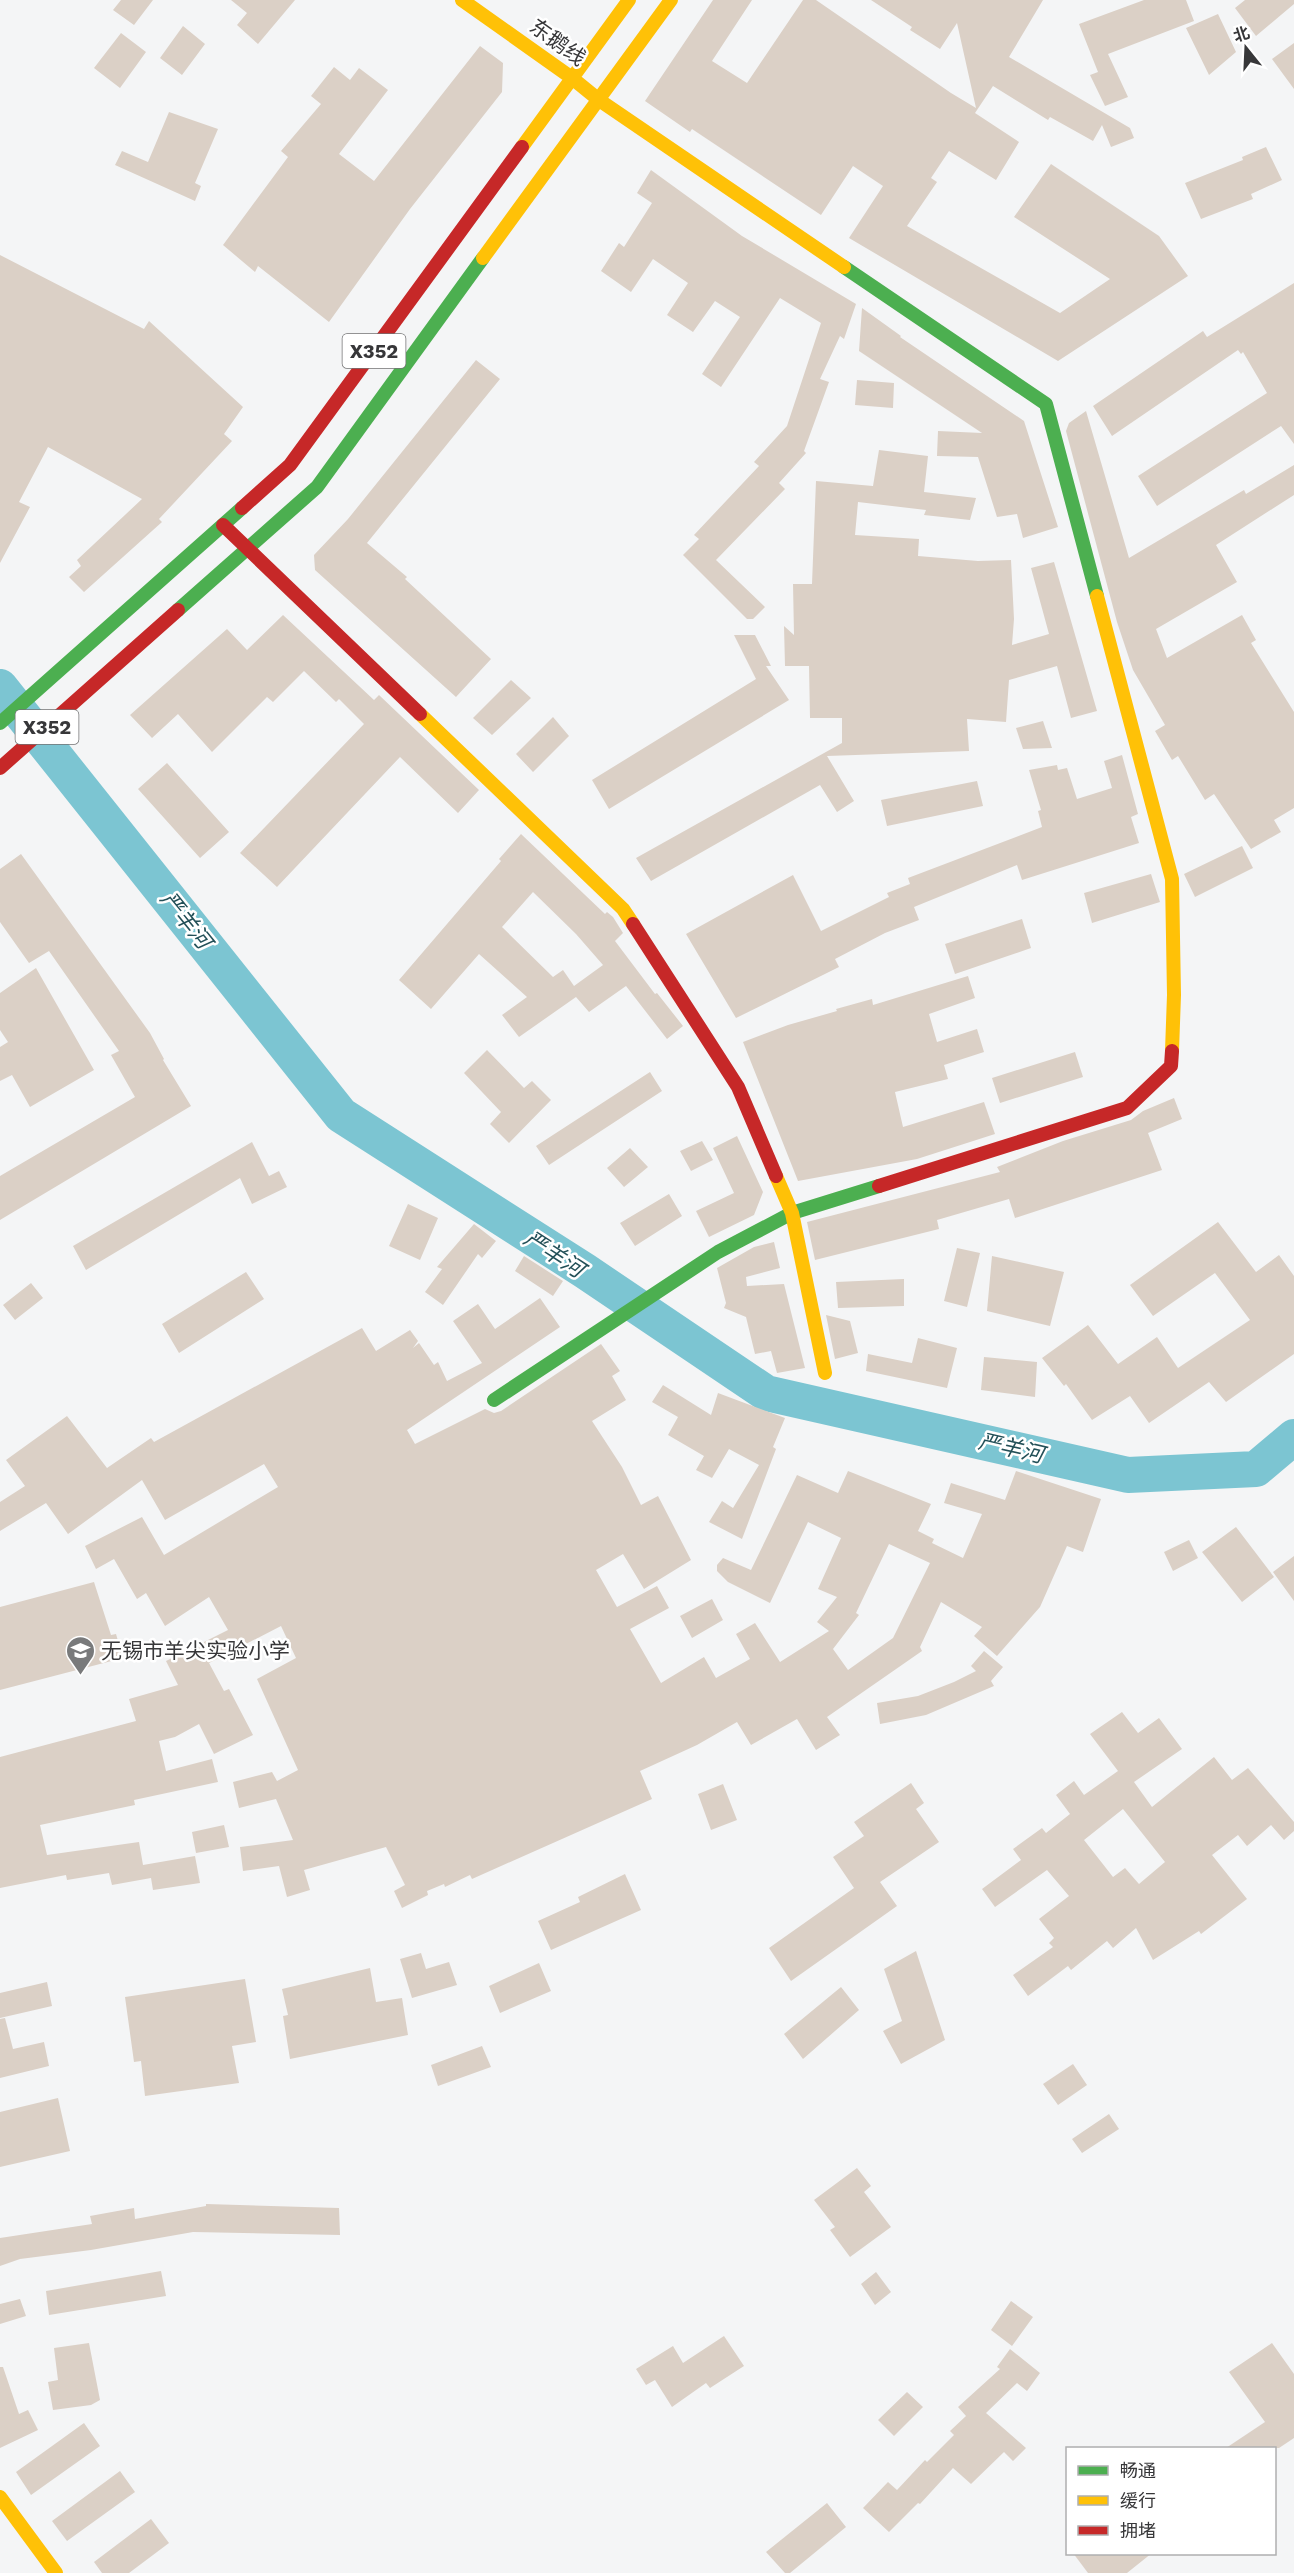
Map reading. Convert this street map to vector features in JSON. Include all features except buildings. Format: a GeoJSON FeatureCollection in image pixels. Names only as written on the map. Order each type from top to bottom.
{"type":"FeatureCollection","features":[{"type":"Feature","properties":{"kind":"street","name":"东鹅线"},"geometry":{"type":"LineString","coordinates":[[462,0],[572,78],[599,100],[1046,404],[1172,879],[1174,995],[1171,1066],[1127,1108],[792,1213],[717,1252],[494,1400]]}},
{"type":"Feature","properties":{"kind":"street","name":"X352"},"geometry":{"type":"LineString","coordinates":[[0,723],[290,465],[629,0]]}},
{"type":"Feature","properties":{"kind":"street","name":"X352"},"geometry":{"type":"LineString","coordinates":[[0,768],[317,487],[671,0]]}},
{"type":"Feature","properties":{"kind":"street"},"geometry":{"type":"LineString","coordinates":[[223,525],[623,909],[738,1086],[792,1213],[825,1373]]}},
{"type":"Feature","properties":{"kind":"street"},"geometry":{"type":"LineString","coordinates":[[0,2497],[56,2573]]}},
{"type":"Feature","properties":{"kind":"waterway","name":"严羊河"},"geometry":{"type":"LineString","coordinates":[[0,687],[341,1115],[585,1271],[766,1393],[1128,1475],[1256,1469],[1294,1437]]}},
{"type":"Feature","properties":{"kind":"traffic: fast"},"geometry":{"type":"LineString","coordinates":[[178,610],[317,487],[483,258]]}},
{"type":"Feature","properties":{"kind":"traffic: fast"},"geometry":{"type":"LineString","coordinates":[[844,267],[1046,404],[1097,596]]}},
{"type":"Feature","properties":{"kind":"traffic: fast"},"geometry":{"type":"LineString","coordinates":[[0,723],[242,508]]}},
{"type":"Feature","properties":{"kind":"traffic: fast"},"geometry":{"type":"LineString","coordinates":[[494,1400],[718,1252],[792,1213],[879,1186]]}},
{"type":"Feature","properties":{"kind":"traffic: slow"},"geometry":{"type":"LineString","coordinates":[[462,0],[572,78],[599,100],[844,267]]}},
{"type":"Feature","properties":{"kind":"traffic: slow"},"geometry":{"type":"LineString","coordinates":[[522,147],[629,0]]}},
{"type":"Feature","properties":{"kind":"traffic: slow"},"geometry":{"type":"LineString","coordinates":[[483,258],[671,0]]}},
{"type":"Feature","properties":{"kind":"traffic: slow"},"geometry":{"type":"LineString","coordinates":[[1097,596],[1172,879],[1174,995],[1172,1051]]}},
{"type":"Feature","properties":{"kind":"traffic: slow"},"geometry":{"type":"LineString","coordinates":[[420,714],[623,909],[633,924]]}},
{"type":"Feature","properties":{"kind":"traffic: slow"},"geometry":{"type":"LineString","coordinates":[[776,1176],[792,1213],[825,1373]]}},
{"type":"Feature","properties":{"kind":"traffic: slow"},"geometry":{"type":"LineString","coordinates":[[0,2497],[56,2573]]}},
{"type":"Feature","properties":{"kind":"traffic: jam"},"geometry":{"type":"LineString","coordinates":[[242,508],[290,465],[522,147]]}},
{"type":"Feature","properties":{"kind":"traffic: jam"},"geometry":{"type":"LineString","coordinates":[[223,525],[420,714]]}},
{"type":"Feature","properties":{"kind":"traffic: jam"},"geometry":{"type":"LineString","coordinates":[[0,768],[178,610]]}},
{"type":"Feature","properties":{"kind":"traffic: jam"},"geometry":{"type":"LineString","coordinates":[[633,924],[738,1087],[776,1176]]}},
{"type":"Feature","properties":{"kind":"traffic: jam"},"geometry":{"type":"LineString","coordinates":[[879,1186],[1127,1108],[1171,1066],[1172,1051]]}},
{"type":"Feature","properties":{"kind":"place","name":"无锡市羊尖实验小学"},"geometry":{"type":"Point","coordinates":[80,1676]}}]}
